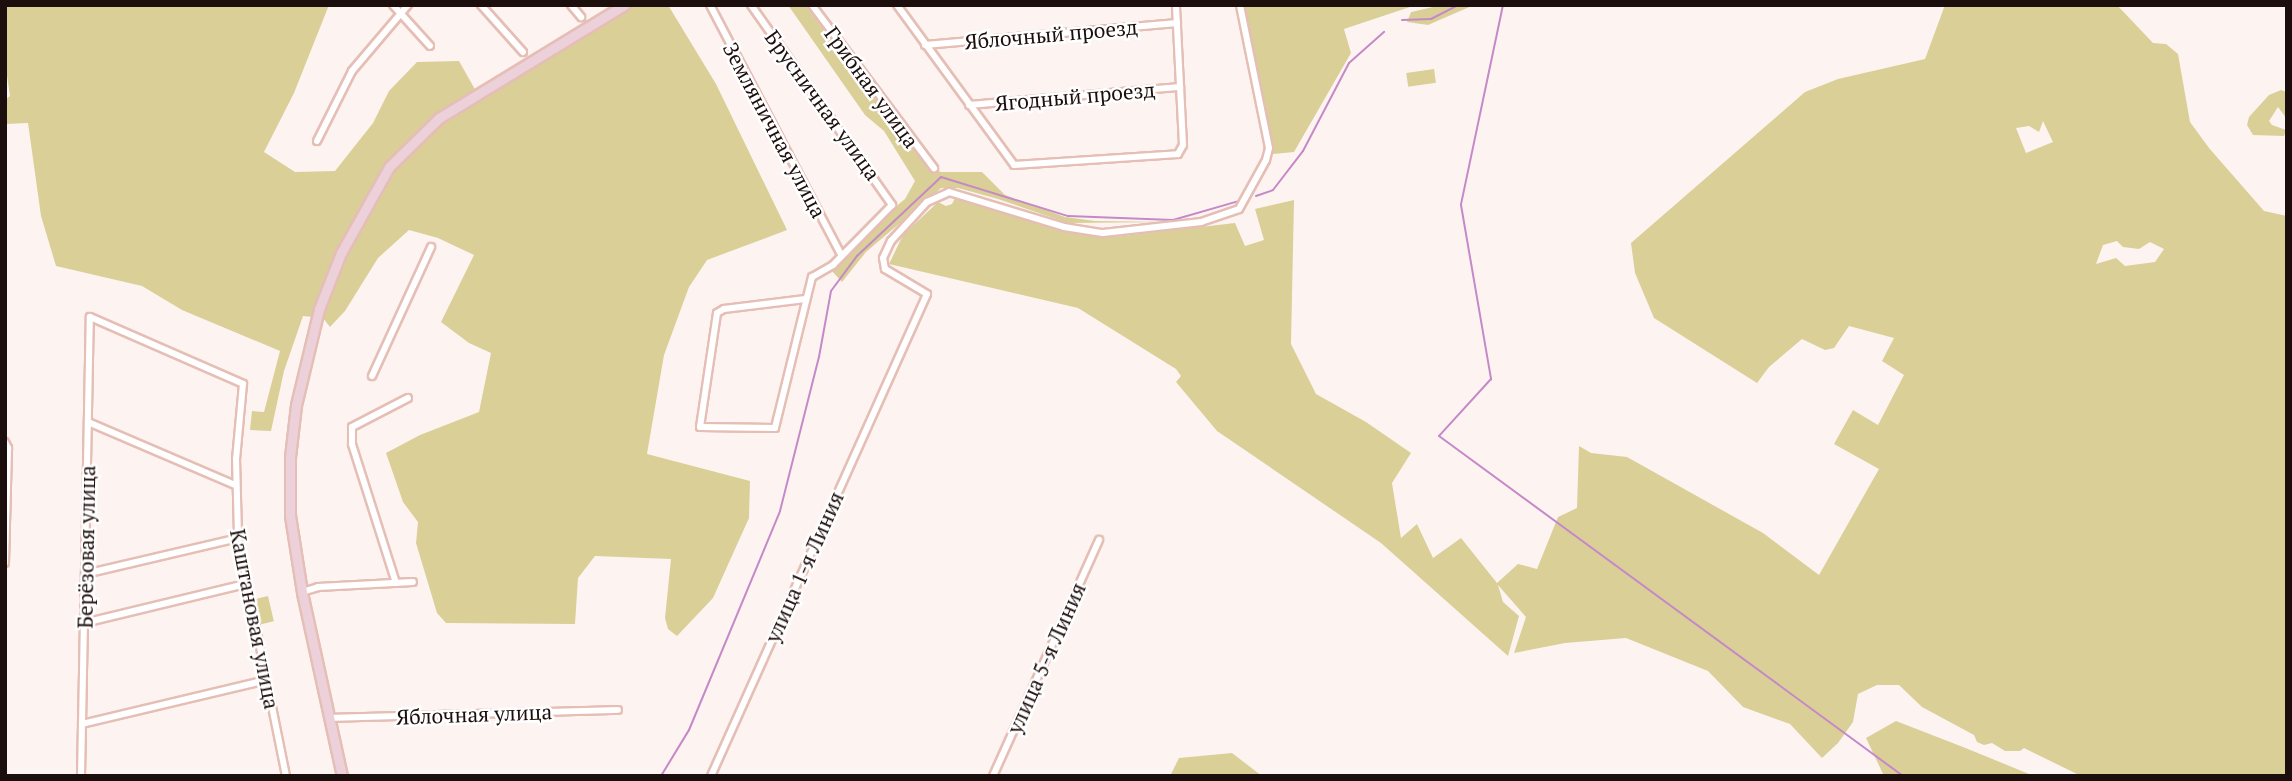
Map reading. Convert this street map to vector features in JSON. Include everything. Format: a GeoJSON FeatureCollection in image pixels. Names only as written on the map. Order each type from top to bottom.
{"type":"FeatureCollection","features":[{"type":"Feature","properties":{"kind":"street"},"geometry":{"type":"LineString","coordinates":[[393,5],[430,46]]}},
{"type":"Feature","properties":{"kind":"street"},"geometry":{"type":"LineString","coordinates":[[317,141],[352,71],[408,5]]}},
{"type":"Feature","properties":{"kind":"street"},"geometry":{"type":"LineString","coordinates":[[481,5],[523,52]]}},
{"type":"Feature","properties":{"kind":"street"},"geometry":{"type":"LineString","coordinates":[[571,5],[581,17]]}},
{"type":"Feature","properties":{"kind":"street"},"geometry":{"type":"LineString","coordinates":[[342,776],[302,592],[290,515],[291,446],[296,405],[311,337],[341,253],[389,167],[439,118],[624,5]]}},
{"type":"Feature","properties":{"kind":"street","name":"Земляничная улица"},"geometry":{"type":"LineString","coordinates":[[710,5],[841,255]]}},
{"type":"Feature","properties":{"kind":"street","name":"Брусничная улица"},"geometry":{"type":"LineString","coordinates":[[751,5],[892,205],[841,255]]}},
{"type":"Feature","properties":{"kind":"street","name":"Грибная улица"},"geometry":{"type":"LineString","coordinates":[[812,5],[934,168]]}},
{"type":"Feature","properties":{"kind":"street"},"geometry":{"type":"LineString","coordinates":[[897,5],[1014,165],[1178,154],[1183,145],[1176,5]]}},
{"type":"Feature","properties":{"kind":"street","name":"улица 1-я Линия"},"geometry":{"type":"LineString","coordinates":[[711,776],[890,376],[900,360],[899,353],[927,294],[885,269],[883,258],[891,242],[915,213],[943,193],[955,192],[1064,227],[1102,233],[1201,222],[1239,209],[1266,160],[1269,148],[1240,5]]}},
{"type":"Feature","properties":{"kind":"street","name":"Яблочный проезд"},"geometry":{"type":"LineString","coordinates":[[925,46],[1177,23]]}},
{"type":"Feature","properties":{"kind":"street","name":"Ягодный проезд"},"geometry":{"type":"LineString","coordinates":[[970,105],[1180,87]]}},
{"type":"Feature","properties":{"kind":"street"},"geometry":{"type":"LineString","coordinates":[[372,376],[431,247]]}},
{"type":"Feature","properties":{"kind":"street"},"geometry":{"type":"LineString","coordinates":[[805,299],[724,309],[717,313],[701,427],[775,428],[812,277],[833,265],[841,255]]}},
{"type":"Feature","properties":{"kind":"street","name":"Каштановая улица"},"geometry":{"type":"LineString","coordinates":[[90,317],[238,380],[244,387],[235,485],[238,538],[245,584],[286,776]]}},
{"type":"Feature","properties":{"kind":"street","name":"Берёзовая улица"},"geometry":{"type":"LineString","coordinates":[[81,776],[90,317]]}},
{"type":"Feature","properties":{"kind":"street"},"geometry":{"type":"LineString","coordinates":[[396,583],[352,444],[352,427],[408,398]]}},
{"type":"Feature","properties":{"kind":"street"},"geometry":{"type":"LineString","coordinates":[[88,422],[235,485]]}},
{"type":"Feature","properties":{"kind":"street"},"geometry":{"type":"LineString","coordinates":[[5,564],[7,445]]}},
{"type":"Feature","properties":{"kind":"street"},"geometry":{"type":"LineString","coordinates":[[85,574],[238,538]]}},
{"type":"Feature","properties":{"kind":"street","name":"улица 5-я Линия"},"geometry":{"type":"LineString","coordinates":[[993,776],[1099,540]]}},
{"type":"Feature","properties":{"kind":"street"},"geometry":{"type":"LineString","coordinates":[[302,592],[318,587],[413,582]]}},
{"type":"Feature","properties":{"kind":"street"},"geometry":{"type":"LineString","coordinates":[[84,623],[245,584]]}},
{"type":"Feature","properties":{"kind":"street"},"geometry":{"type":"LineString","coordinates":[[82,724],[266,680]]}},
{"type":"Feature","properties":{"kind":"street","name":"Яблочная улица"},"geometry":{"type":"LineString","coordinates":[[330,718],[618,710]]}},
{"type":"Feature","properties":{"kind":"shaded area"},"geometry":{"type":"Polygon","coordinates":[[[5,5],[329,5],[294,93],[264,152],[295,172],[335,171],[373,123],[389,91],[417,62],[459,61],[481,100],[633,5],[668,5],[716,84],[787,230],[707,260],[689,287],[664,355],[647,454],[750,481],[749,518],[713,598],[677,636],[668,629],[665,618],[671,559],[595,556],[578,578],[575,624],[446,623],[437,613],[416,543],[418,522],[403,502],[386,453],[420,435],[479,412],[491,353],[469,343],[441,322],[474,255],[438,238],[409,230],[378,258],[345,311],[330,327],[323,318],[303,316],[284,371],[271,431],[250,430],[252,411],[264,412],[280,351],[182,310],[142,286],[56,266],[41,216],[28,123],[5,124],[5,100],[10,96],[5,62],[5,5]]]}},
{"type":"Feature","properties":{"kind":"shaded area"},"geometry":{"type":"Polygon","coordinates":[[[788,5],[805,5],[928,168],[941,172],[982,172],[1005,195],[1065,217],[1095,221],[1170,222],[1068,223],[998,199],[958,188],[941,188],[866,252],[842,282],[831,270],[858,238],[905,199],[915,181],[884,131],[865,115],[788,5]]]}},
{"type":"Feature","properties":{"kind":"shaded area"},"geometry":{"type":"Polygon","coordinates":[[[1243,5],[1416,5],[1344,29],[1351,53],[1294,152],[1273,154],[1243,5]]]}},
{"type":"Feature","properties":{"kind":"shaded area"},"geometry":{"type":"Polygon","coordinates":[[[1442,5],[1474,5],[1428,25],[1407,22],[1411,12],[1442,5]]]}},
{"type":"Feature","properties":{"kind":"shaded area"},"geometry":{"type":"Polygon","coordinates":[[[1945,5],[2117,5],[2153,43],[2166,44],[2178,54],[2190,122],[2209,148],[2264,211],[2287,216],[2287,776],[2081,776],[2024,748],[2020,751],[2005,751],[1992,743],[1984,745],[1977,742],[1974,735],[1922,707],[1899,685],[1877,685],[1858,694],[1853,722],[1838,743],[1822,758],[1790,724],[1743,707],[1708,671],[1626,638],[1565,643],[1514,653],[1526,617],[1498,585],[1503,602],[1519,616],[1508,656],[1381,543],[1217,431],[1176,382],[1181,376],[1176,369],[1078,308],[889,264],[903,235],[938,202],[946,206],[952,204],[955,198],[1070,233],[1114,237],[1235,223],[1245,246],[1264,240],[1255,209],[1294,200],[1291,344],[1316,394],[1366,422],[1411,453],[1392,483],[1401,538],[1417,524],[1433,558],[1461,538],[1497,583],[1518,564],[1537,569],[1558,517],[1577,508],[1579,446],[1591,453],[1627,457],[1763,533],[1819,575],[1879,469],[1834,444],[1853,410],[1878,425],[1904,375],[1882,361],[1894,338],[1849,326],[1834,348],[1825,350],[1802,339],[1769,367],[1757,383],[1654,318],[1635,273],[1631,243],[1805,92],[1838,79],[1925,59],[1945,5]],[[2043,121],[2039,132],[2029,126],[2016,128],[2026,153],[2053,142],[2043,121]],[[2117,241],[2103,245],[2096,264],[2116,258],[2125,266],[2155,262],[2164,249],[2150,242],[2139,249],[2123,247],[2117,241]]]}},
{"type":"Feature","properties":{"kind":"shaded area"},"geometry":{"type":"Polygon","coordinates":[[[1434,69],[1436,83],[1408,87],[1406,73],[1434,69]]]}},
{"type":"Feature","properties":{"kind":"shaded area"},"geometry":{"type":"Polygon","coordinates":[[[2281,90],[2287,92],[2287,119],[2278,107],[2269,121],[2272,125],[2286,130],[2284,136],[2253,135],[2247,125],[2249,117],[2269,95],[2281,90]]]}},
{"type":"Feature","properties":{"kind":"shaded area"},"geometry":{"type":"Polygon","coordinates":[[[268,596],[274,621],[260,624],[254,599],[268,596]]]}},
{"type":"Feature","properties":{"kind":"shaded area"},"geometry":{"type":"Polygon","coordinates":[[[1896,721],[2034,776],[1884,776],[1866,738],[1896,721]]]}},
{"type":"Feature","properties":{"kind":"shaded area"},"geometry":{"type":"Polygon","coordinates":[[[1232,753],[1262,776],[1170,776],[1179,758],[1232,753]]]}},
{"type":"Feature","properties":{"kind":"waterway"},"geometry":{"type":"LineString","coordinates":[[1402,20],[1431,19],[1459,5]]}},
{"type":"Feature","properties":{"kind":"waterway"},"geometry":{"type":"LineString","coordinates":[[1503,5],[1461,205],[1491,379],[1439,436],[1903,776]]}},
{"type":"Feature","properties":{"kind":"waterway"},"geometry":{"type":"LineString","coordinates":[[1256,196],[1273,190],[1303,151],[1349,63],[1384,32]]}},
{"type":"Feature","properties":{"kind":"waterway"},"geometry":{"type":"LineString","coordinates":[[661,776],[689,730],[780,511],[819,357],[831,291],[857,256],[941,177],[1068,216],[1173,220],[1239,201]]}}]}
